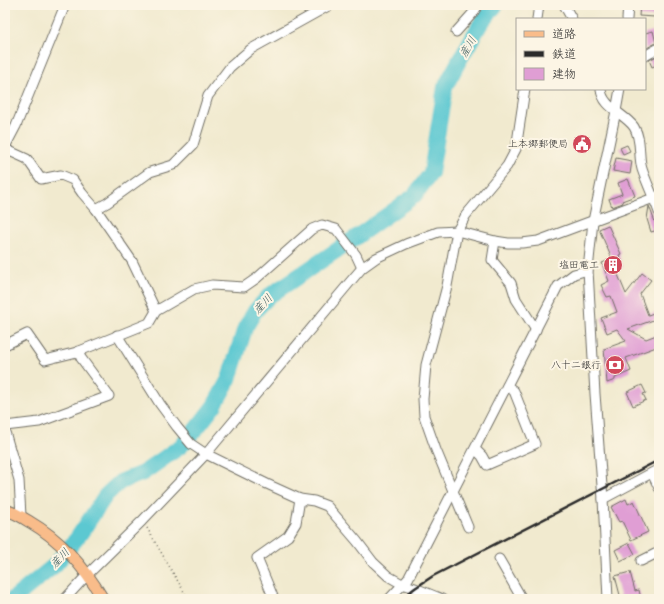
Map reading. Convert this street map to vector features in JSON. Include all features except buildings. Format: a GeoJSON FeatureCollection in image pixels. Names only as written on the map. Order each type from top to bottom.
{"type":"FeatureCollection","features":[{"type":"Feature","properties":{"kind":"main road"},"geometry":{"type":"LineString","coordinates":[[5,510],[21,516],[41,528],[65,548],[87,575],[103,599]]}},
{"type":"Feature","properties":{"kind":"street"},"geometry":{"type":"LineString","coordinates":[[64,5],[16,126],[5,148],[27,159],[41,179],[61,175],[73,180],[82,193],[96,208],[132,261],[156,311]]}},
{"type":"Feature","properties":{"kind":"street"},"geometry":{"type":"LineString","coordinates":[[96,208],[107,203],[150,172],[173,165],[193,145],[208,96],[230,67],[251,49],[330,5]]}},
{"type":"Feature","properties":{"kind":"street"},"geometry":{"type":"LineString","coordinates":[[456,32],[478,5]]}},
{"type":"Feature","properties":{"kind":"street"},"geometry":{"type":"LineString","coordinates":[[537,18],[539,5]]}},
{"type":"Feature","properties":{"kind":"street"},"geometry":{"type":"LineString","coordinates":[[564,5],[571,18]]}},
{"type":"Feature","properties":{"kind":"street"},"geometry":{"type":"LineString","coordinates":[[627,18],[628,5]]}},
{"type":"Feature","properties":{"kind":"street"},"geometry":{"type":"LineString","coordinates":[[646,55],[659,48]]}},
{"type":"Feature","properties":{"kind":"street"},"geometry":{"type":"LineString","coordinates":[[468,527],[436,450],[424,416],[422,399],[426,365],[447,286],[457,231],[466,215],[507,166],[516,149],[526,90]]}},
{"type":"Feature","properties":{"kind":"street"},"geometry":{"type":"LineString","coordinates":[[600,90],[608,104],[633,126],[637,132],[642,168],[656,197],[659,212]]}},
{"type":"Feature","properties":{"kind":"street"},"geometry":{"type":"LineString","coordinates":[[608,599],[588,270],[593,221],[620,90]]}},
{"type":"Feature","properties":{"kind":"street"},"geometry":{"type":"LineString","coordinates":[[65,599],[206,454],[362,268],[376,258],[406,244],[438,232],[457,231],[508,243],[522,244],[538,241],[656,197]]}},
{"type":"Feature","properties":{"kind":"street"},"geometry":{"type":"LineString","coordinates":[[5,345],[27,334],[46,360],[78,351],[149,322],[156,311],[194,289],[212,285],[244,287],[257,278],[312,229],[322,225],[336,229],[356,256],[362,268]]}},
{"type":"Feature","properties":{"kind":"street"},"geometry":{"type":"LineString","coordinates":[[495,241],[492,260],[511,283],[516,299],[536,330]]}},
{"type":"Feature","properties":{"kind":"street"},"geometry":{"type":"LineString","coordinates":[[389,599],[408,579],[454,492],[558,286],[574,274],[588,270]]}},
{"type":"Feature","properties":{"kind":"street"},"geometry":{"type":"LineString","coordinates":[[117,336],[160,404],[191,444],[206,454],[267,484],[300,499],[314,501],[327,506],[373,562],[388,576],[402,584],[442,599]]}},
{"type":"Feature","properties":{"kind":"street"},"geometry":{"type":"LineString","coordinates":[[5,426],[39,422],[109,396],[81,358],[78,351]]}},
{"type":"Feature","properties":{"kind":"street"},"geometry":{"type":"LineString","coordinates":[[475,449],[487,464],[535,444],[514,391],[507,386]]}},
{"type":"Feature","properties":{"kind":"street"},"geometry":{"type":"LineString","coordinates":[[5,432],[19,480],[21,516]]}},
{"type":"Feature","properties":{"kind":"street"},"geometry":{"type":"LineString","coordinates":[[603,499],[655,471],[659,488]]}},
{"type":"Feature","properties":{"kind":"street"},"geometry":{"type":"LineString","coordinates":[[274,599],[257,558],[288,536],[296,523],[300,499]]}},
{"type":"Feature","properties":{"kind":"street"},"geometry":{"type":"LineString","coordinates":[[641,561],[659,552]]}},
{"type":"Feature","properties":{"kind":"street"},"geometry":{"type":"LineString","coordinates":[[498,559],[522,599]]}},
{"type":"Feature","properties":{"kind":"path"},"geometry":{"type":"LineString","coordinates":[[142,521],[187,597],[185,599]]}},
{"type":"Feature","properties":{"kind":"waterway","name":"産川"},"geometry":{"type":"LineString","coordinates":[[13,599],[55,565],[78,537],[106,495],[120,482],[143,473],[181,446],[197,428],[214,406],[229,379],[245,328],[255,311],[269,296],[414,196],[431,173],[445,87],[481,23],[496,5]]}},
{"type":"Feature","properties":{"kind":"railway"},"geometry":{"type":"LineString","coordinates":[[401,599],[433,576],[659,460]]}},
{"type":"Feature","properties":{"kind":"place","name":"上本郷郵便局"},"geometry":{"type":"Point","coordinates":[582,144]}},
{"type":"Feature","properties":{"kind":"place","name":"塩田電工"},"geometry":{"type":"Point","coordinates":[613,265]}},
{"type":"Feature","properties":{"kind":"place","name":"八十二銀行"},"geometry":{"type":"Point","coordinates":[615,365]}}]}
